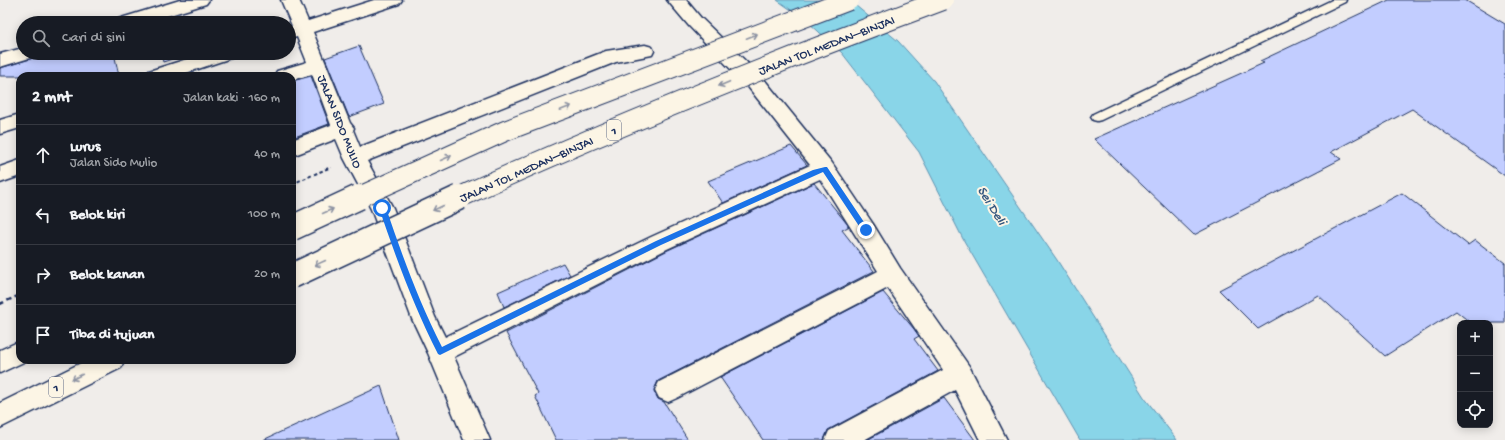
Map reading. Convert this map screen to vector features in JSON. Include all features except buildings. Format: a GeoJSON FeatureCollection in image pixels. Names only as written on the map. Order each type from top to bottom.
{"type":"FeatureCollection","features":[{"type":"Feature","properties":{"kind":"main road"},"geometry":{"type":"LineString","coordinates":[[147,16],[200,0]]}},
{"type":"Feature","properties":{"kind":"main road","name":"JALAN SIDO MULIO"},"geometry":{"type":"LineString","coordinates":[[290,0],[293,16]]}},
{"type":"Feature","properties":{"kind":"main road"},"geometry":{"type":"LineString","coordinates":[[296,30],[393,0]]}},
{"type":"Feature","properties":{"kind":"main road"},"geometry":{"type":"LineString","coordinates":[[676,0],[695,22],[756,83],[825,169],[866,230],[892,275],[960,374],[994,440]]}},
{"type":"Feature","properties":{"kind":"main road"},"geometry":{"type":"LineString","coordinates":[[296,226],[506,131],[848,0]]}},
{"type":"Feature","properties":{"kind":"main road","name":"JALAN TOL MEDAN–BINJAI"},"geometry":{"type":"LineString","coordinates":[[296,274],[534,163],[788,58],[943,0]]}},
{"type":"Feature","properties":{"kind":"main road","name":"JALAN SIDO MULIO"},"geometry":{"type":"LineString","coordinates":[[296,30],[318,65],[344,128],[354,158],[382,208],[424,319],[440,352],[475,439]]}},
{"type":"Feature","properties":{"kind":"main road"},"geometry":{"type":"LineString","coordinates":[[354,158],[613,56],[645,51]]}},
{"type":"Feature","properties":{"kind":"main road"},"geometry":{"type":"LineString","coordinates":[[0,61],[16,56]]}},
{"type":"Feature","properties":{"kind":"main road"},"geometry":{"type":"LineString","coordinates":[[168,72],[205,60]]}},
{"type":"Feature","properties":{"kind":"main road"},"geometry":{"type":"LineString","coordinates":[[296,72],[318,65]]}},
{"type":"Feature","properties":{"kind":"main road"},"geometry":{"type":"LineString","coordinates":[[0,127],[16,122]]}},
{"type":"Feature","properties":{"kind":"main road"},"geometry":{"type":"LineString","coordinates":[[296,146],[344,128]]}},
{"type":"Feature","properties":{"kind":"main road"},"geometry":{"type":"LineString","coordinates":[[0,175],[16,169]]}},
{"type":"Feature","properties":{"kind":"main road"},"geometry":{"type":"LineString","coordinates":[[440,352],[659,243],[815,172],[825,169]]}},
{"type":"Feature","properties":{"kind":"main road"},"geometry":{"type":"LineString","coordinates":[[668,390],[892,275]]}},
{"type":"Feature","properties":{"kind":"main road"},"geometry":{"type":"LineString","coordinates":[[0,362],[16,354]]}},
{"type":"Feature","properties":{"kind":"main road","name":"1"},"geometry":{"type":"LineString","coordinates":[[0,416],[104,364]]}},
{"type":"Feature","properties":{"kind":"main road"},"geometry":{"type":"LineString","coordinates":[[838,440],[960,374]]}},
{"type":"Feature","properties":{"kind":"lane"},"geometry":{"type":"LineString","coordinates":[[1097,117],[1341,0]]}},
{"type":"Feature","properties":{"kind":"path"},"geometry":{"type":"LineString","coordinates":[[296,182],[354,158]]}},
{"type":"Feature","properties":{"kind":"path"},"geometry":{"type":"LineString","coordinates":[[0,304],[16,297]]}},
{"type":"Feature","properties":{"kind":"water","name":"Sei Deli"},"geometry":{"type":"Polygon","coordinates":[[[777,0],[849,0],[898,41],[934,81],[1057,260],[1144,397],[1177,440],[1080,440],[963,239],[919,152],[842,53],[807,21],[777,0]]]}},
{"type":"Feature","properties":{"kind":"route"},"geometry":{"type":"LineString","coordinates":[[382,208],[424,319],[440,352],[659,243],[815,172],[825,169],[828,176],[866,230]]}}]}
